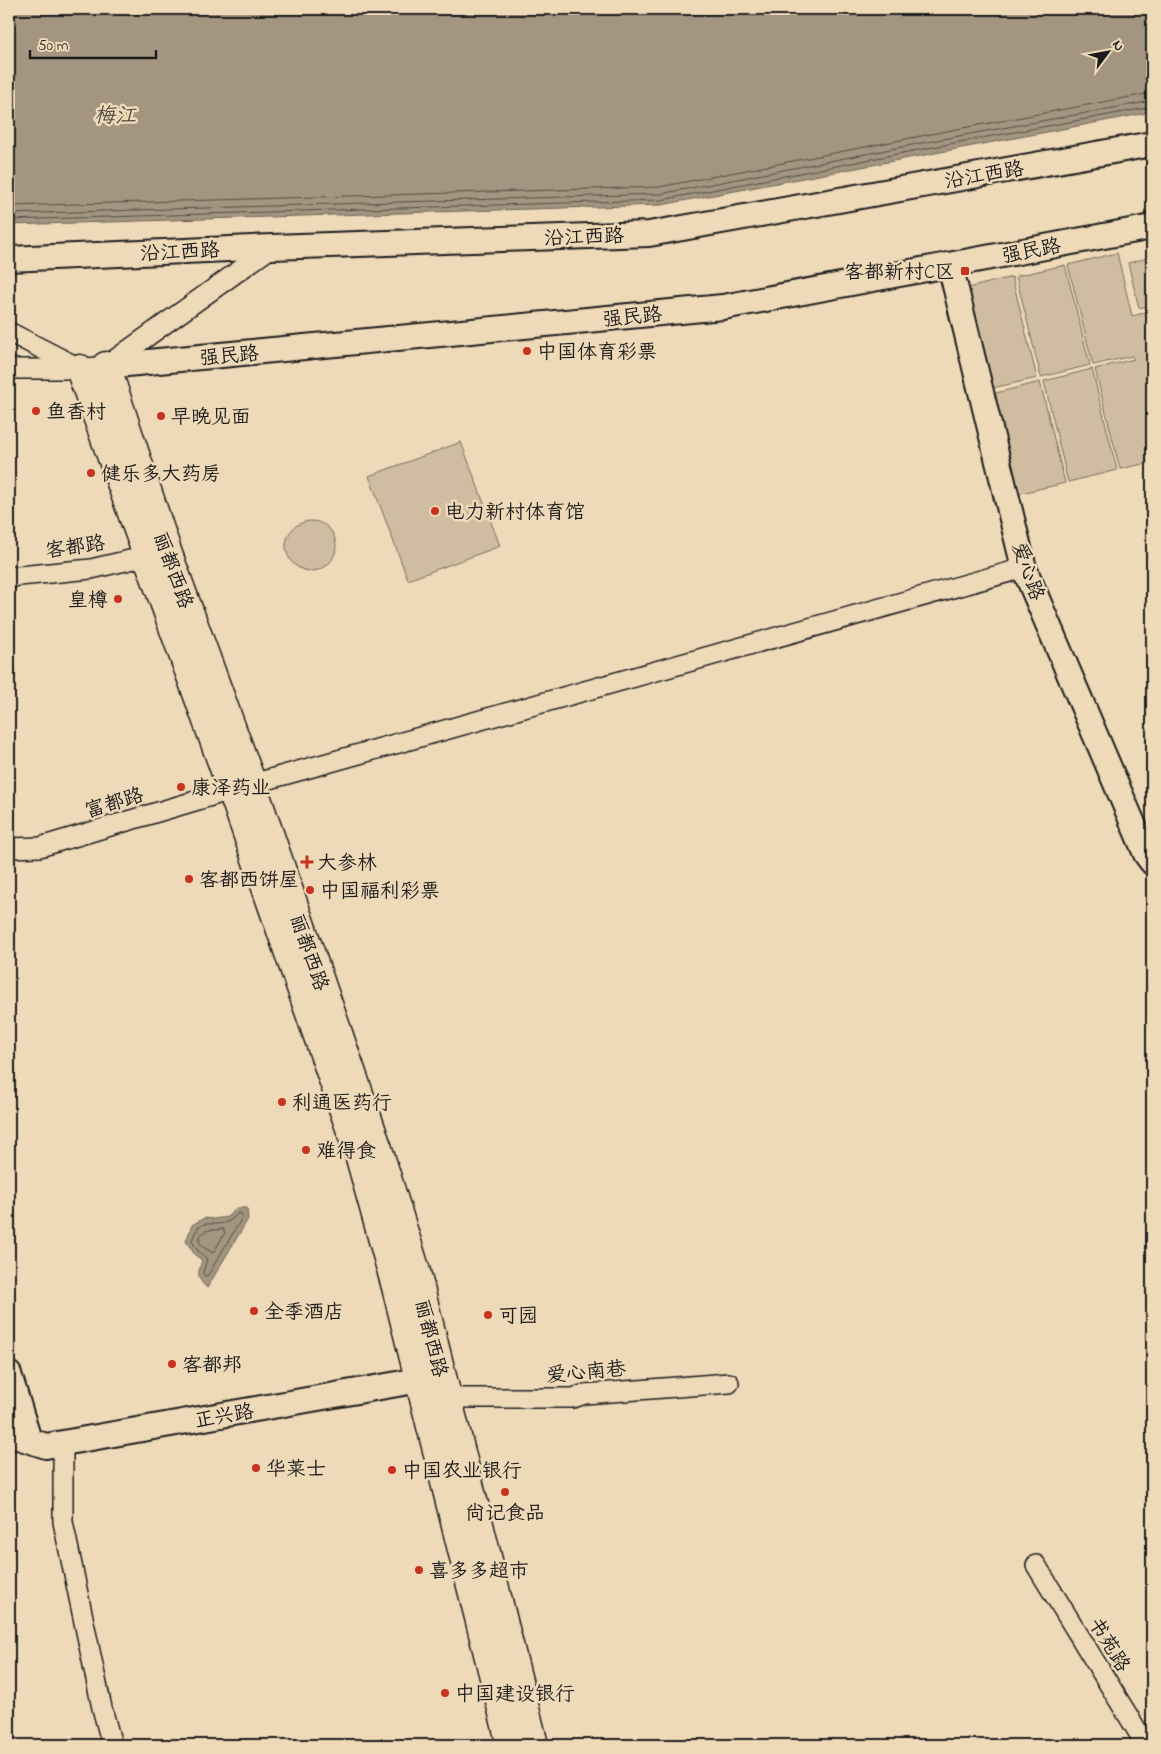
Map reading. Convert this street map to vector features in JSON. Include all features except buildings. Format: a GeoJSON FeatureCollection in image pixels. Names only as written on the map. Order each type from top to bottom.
{"type":"FeatureCollection","features":[{"type":"Feature","properties":{"kind":"main road","name":"丽都西路"},"geometry":{"type":"LineString","coordinates":[[93,367],[147,556],[242,787]]}},
{"type":"Feature","properties":{"kind":"main road","name":"丽都西路"},"geometry":{"type":"LineString","coordinates":[[93,367],[167,551],[359,1154],[396,1287],[436,1385],[534,1745]]}},
{"type":"Feature","properties":{"kind":"main road","name":"丽都西路"},"geometry":{"type":"LineString","coordinates":[[436,1385],[511,1745]]}},
{"type":"Feature","properties":{"kind":"street","name":"沿江西路"},"geometry":{"type":"LineString","coordinates":[[9,259],[272,247],[649,234],[1152,144]]}},
{"type":"Feature","properties":{"kind":"street","name":"强民路"},"geometry":{"type":"LineString","coordinates":[[93,367],[723,307],[1152,227]]}},
{"type":"Feature","properties":{"kind":"street"},"geometry":{"type":"LineString","coordinates":[[9,370],[93,367],[272,247]]}},
{"type":"Feature","properties":{"kind":"street","name":"爱心路"},"geometry":{"type":"LineString","coordinates":[[950,265],[1024,568],[1146,854],[1152,862]]}},
{"type":"Feature","properties":{"kind":"street"},"geometry":{"type":"LineString","coordinates":[[9,332],[93,367]]}},
{"type":"Feature","properties":{"kind":"street","name":"客都路"},"geometry":{"type":"LineString","coordinates":[[9,579],[91,569],[147,556]]}},
{"type":"Feature","properties":{"kind":"street","name":"富都路"},"geometry":{"type":"LineString","coordinates":[[9,848],[40,847],[242,787],[1024,568]]}},
{"type":"Feature","properties":{"kind":"street"},"geometry":{"type":"LineString","coordinates":[[9,1374],[19,1437]]}},
{"type":"Feature","properties":{"kind":"street","name":"爱心南巷"},"geometry":{"type":"LineString","coordinates":[[436,1385],[573,1398],[585,1394],[729,1383]]}},
{"type":"Feature","properties":{"kind":"street","name":"正兴路"},"geometry":{"type":"LineString","coordinates":[[19,1437],[46,1446],[436,1385]]}},
{"type":"Feature","properties":{"kind":"street"},"geometry":{"type":"LineString","coordinates":[[63,1443],[63,1522],[102,1708],[112,1745]]}},
{"type":"Feature","properties":{"kind":"street","name":"书苑路"},"geometry":{"type":"LineString","coordinates":[[1036,1565],[1146,1745]]}},
{"type":"Feature","properties":{"kind":"shaded area"},"geometry":{"type":"Polygon","coordinates":[[[1117,253],[1132,316],[1152,311],[1152,462],[1120,469],[1095,369],[1134,359],[1132,356],[1093,365],[1068,265],[1117,253]]]}},
{"type":"Feature","properties":{"kind":"shaded area"},"geometry":{"type":"Polygon","coordinates":[[[1152,257],[1152,305],[1139,308],[1128,263],[1152,257]]]}},
{"type":"Feature","properties":{"kind":"shaded area"},"geometry":{"type":"Polygon","coordinates":[[[1065,265],[1090,365],[1041,377],[1016,276],[1065,265]]]}},
{"type":"Feature","properties":{"kind":"shaded area"},"geometry":{"type":"Polygon","coordinates":[[[1012,277],[1037,378],[988,389],[964,289],[1012,277]]]}},
{"type":"Feature","properties":{"kind":"shaded area"},"geometry":{"type":"Polygon","coordinates":[[[1092,369],[1117,470],[1068,482],[1044,381],[1092,369]]]}},
{"type":"Feature","properties":{"kind":"shaded area"},"geometry":{"type":"Polygon","coordinates":[[[1040,382],[1065,483],[1017,494],[992,394],[1040,382]]]}},
{"type":"Feature","properties":{"kind":"shaded area","name":"电力新村体育馆"},"geometry":{"type":"Polygon","coordinates":[[[461,442],[500,546],[408,580],[369,476],[461,442]]]}},
{"type":"Feature","properties":{"kind":"shaded area"},"geometry":{"type":"Polygon","coordinates":[[[316,521],[329,528],[335,536],[335,556],[329,564],[321,570],[306,571],[293,564],[287,556],[286,541],[293,528],[301,522],[316,521]]]}},
{"type":"Feature","properties":{"kind":"water","name":"梅江"},"geometry":{"type":"Polygon","coordinates":[[[9,9],[1152,9],[1152,112],[661,205],[9,225],[9,9]]]}},
{"type":"Feature","properties":{"kind":"water"},"geometry":{"type":"Polygon","coordinates":[[[237,1208],[247,1208],[248,1219],[207,1288],[199,1275],[202,1260],[195,1255],[186,1241],[192,1225],[204,1218],[227,1217],[237,1208]]]}},
{"type":"Feature","properties":{"kind":"place","name":"客都新村C区"},"geometry":{"type":"Point","coordinates":[965,271]}},
{"type":"Feature","properties":{"kind":"place","name":"中国体育彩票"},"geometry":{"type":"Point","coordinates":[527,351]}},
{"type":"Feature","properties":{"kind":"place","name":"鱼香村"},"geometry":{"type":"Point","coordinates":[36,411]}},
{"type":"Feature","properties":{"kind":"place","name":"早晚见面"},"geometry":{"type":"Point","coordinates":[161,416]}},
{"type":"Feature","properties":{"kind":"place","name":"健乐多大药房"},"geometry":{"type":"Point","coordinates":[91,473]}},
{"type":"Feature","properties":{"kind":"place","name":"电力新村体育馆"},"geometry":{"type":"Point","coordinates":[435,511]}},
{"type":"Feature","properties":{"kind":"place","name":"皇樽"},"geometry":{"type":"Point","coordinates":[118,599]}},
{"type":"Feature","properties":{"kind":"place","name":"康泽药业"},"geometry":{"type":"Point","coordinates":[181,787]}},
{"type":"Feature","properties":{"kind":"place","name":"大参林"},"geometry":{"type":"Point","coordinates":[307,862]}},
{"type":"Feature","properties":{"kind":"place","name":"客都西饼屋"},"geometry":{"type":"Point","coordinates":[189,879]}},
{"type":"Feature","properties":{"kind":"place","name":"中国福利彩票"},"geometry":{"type":"Point","coordinates":[310,890]}},
{"type":"Feature","properties":{"kind":"place","name":"利通医药行"},"geometry":{"type":"Point","coordinates":[282,1102]}},
{"type":"Feature","properties":{"kind":"place","name":"难得食"},"geometry":{"type":"Point","coordinates":[306,1150]}},
{"type":"Feature","properties":{"kind":"place","name":"全季酒店"},"geometry":{"type":"Point","coordinates":[254,1311]}},
{"type":"Feature","properties":{"kind":"place","name":"可园"},"geometry":{"type":"Point","coordinates":[488,1315]}},
{"type":"Feature","properties":{"kind":"place","name":"客都邦"},"geometry":{"type":"Point","coordinates":[172,1364]}},
{"type":"Feature","properties":{"kind":"place","name":"华莱士"},"geometry":{"type":"Point","coordinates":[256,1468]}},
{"type":"Feature","properties":{"kind":"place","name":"中国农业银行"},"geometry":{"type":"Point","coordinates":[392,1470]}},
{"type":"Feature","properties":{"kind":"place","name":"尚记食品"},"geometry":{"type":"Point","coordinates":[505,1492]}},
{"type":"Feature","properties":{"kind":"place","name":"喜多多超市"},"geometry":{"type":"Point","coordinates":[419,1570]}},
{"type":"Feature","properties":{"kind":"place","name":"中国建设银行"},"geometry":{"type":"Point","coordinates":[445,1693]}}]}
